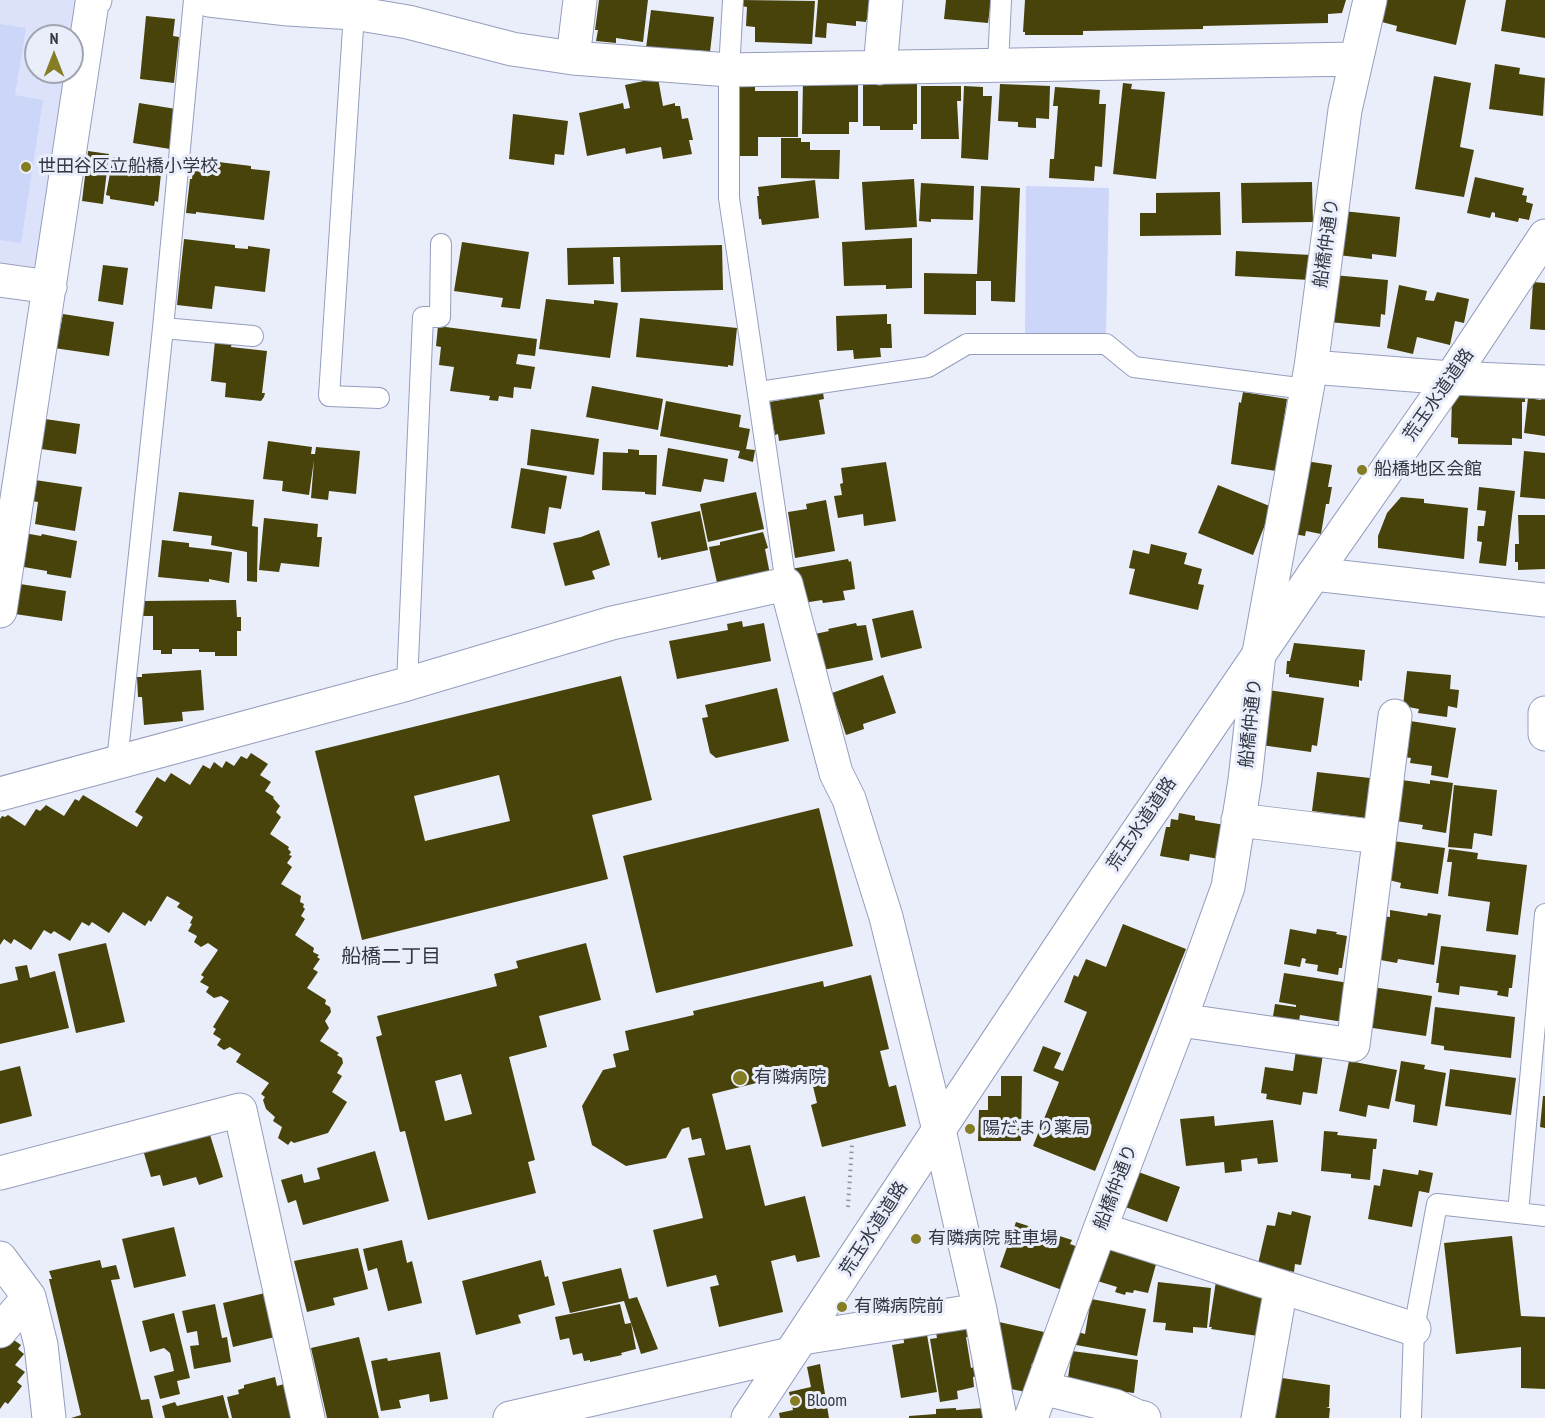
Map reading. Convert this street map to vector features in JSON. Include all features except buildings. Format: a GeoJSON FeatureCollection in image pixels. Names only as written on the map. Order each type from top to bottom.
{"type":"FeatureCollection","features":[{"type":"Feature","properties":{"kind":"street"},"geometry":{"type":"LineString","coordinates":[[0,610],[92,3],[95,0]]}},
{"type":"Feature","properties":{"kind":"street"},"geometry":{"type":"LineString","coordinates":[[209,0],[288,9],[354,13],[409,11],[512,49],[573,58],[729,70],[1356,59]]}},
{"type":"Feature","properties":{"kind":"street"},"geometry":{"type":"LineString","coordinates":[[573,58],[579,0]]}},
{"type":"Feature","properties":{"kind":"street"},"geometry":{"type":"LineString","coordinates":[[879,68],[886,0]]}},
{"type":"Feature","properties":{"kind":"street","name":"船橋仲通り"},"geometry":{"type":"LineString","coordinates":[[1030,1418],[1228,887],[1245,780],[1259,653],[1309,378],[1345,110],[1370,0]]}},
{"type":"Feature","properties":{"kind":"street","name":"荒玉水道道路"},"geometry":{"type":"LineString","coordinates":[[747,1418],[1092,897],[1451,378],[1545,236]]}},
{"type":"Feature","properties":{"kind":"street"},"geometry":{"type":"LineString","coordinates":[[0,280],[50,287]]}},
{"type":"Feature","properties":{"kind":"street"},"geometry":{"type":"LineString","coordinates":[[1309,378],[1451,378],[1545,382]]}},
{"type":"Feature","properties":{"kind":"street"},"geometry":{"type":"LineString","coordinates":[[1314,574],[1545,600]]}},
{"type":"Feature","properties":{"kind":"street"},"geometry":{"type":"LineString","coordinates":[[0,794],[407,684],[612,623],[786,584],[836,773],[849,799],[886,917],[939,1130],[980,1310],[1000,1418]]}},
{"type":"Feature","properties":{"kind":"street"},"geometry":{"type":"LineString","coordinates":[[1545,713],[1545,734]]}},
{"type":"Feature","properties":{"kind":"street"},"geometry":{"type":"LineString","coordinates":[[1180,1020],[1353,1045],[1395,716]]}},
{"type":"Feature","properties":{"kind":"street"},"geometry":{"type":"LineString","coordinates":[[1238,820],[1379,837]]}},
{"type":"Feature","properties":{"kind":"street"},"geometry":{"type":"LineString","coordinates":[[0,1173],[240,1110],[308,1418]]}},
{"type":"Feature","properties":{"kind":"street"},"geometry":{"type":"LineString","coordinates":[[1100,1229],[1414,1329]]}},
{"type":"Feature","properties":{"kind":"street"},"geometry":{"type":"LineString","coordinates":[[0,1258],[29,1297],[41,1345],[50,1418]]}},
{"type":"Feature","properties":{"kind":"street"},"geometry":{"type":"LineString","coordinates":[[1258,1418],[1281,1287]]}},
{"type":"Feature","properties":{"kind":"street"},"geometry":{"type":"LineString","coordinates":[[0,1331],[29,1297]]}},
{"type":"Feature","properties":{"kind":"street"},"geometry":{"type":"LineString","coordinates":[[510,1418],[796,1346],[980,1310]]}},
{"type":"Feature","properties":{"kind":"street"},"geometry":{"type":"LineString","coordinates":[[1042,1388],[1115,1406],[1144,1418]]}},
{"type":"Feature","properties":{"kind":"lane"},"geometry":{"type":"LineString","coordinates":[[117,762],[163,328],[194,0]]}},
{"type":"Feature","properties":{"kind":"lane"},"geometry":{"type":"LineString","coordinates":[[733,0],[729,70],[729,198],[786,584]]}},
{"type":"Feature","properties":{"kind":"lane"},"geometry":{"type":"LineString","coordinates":[[998,65],[1001,0]]}},
{"type":"Feature","properties":{"kind":"lane"},"geometry":{"type":"LineString","coordinates":[[354,13],[329,396],[379,398]]}},
{"type":"Feature","properties":{"kind":"lane"},"geometry":{"type":"LineString","coordinates":[[407,684],[423,317],[440,317],[441,244]]}},
{"type":"Feature","properties":{"kind":"lane"},"geometry":{"type":"LineString","coordinates":[[163,328],[253,336]]}},
{"type":"Feature","properties":{"kind":"lane"},"geometry":{"type":"LineString","coordinates":[[759,392],[928,367],[967,344],[1106,344],[1134,367],[1309,378]]}},
{"type":"Feature","properties":{"kind":"lane"},"geometry":{"type":"LineString","coordinates":[[1518,1213],[1545,914]]}},
{"type":"Feature","properties":{"kind":"lane"},"geometry":{"type":"LineString","coordinates":[[1411,1418],[1414,1329],[1437,1204],[1545,1216]]}},
{"type":"Feature","properties":{"kind":"path"},"geometry":{"type":"LineString","coordinates":[[852,1145],[846,1228],[862,1246]]}},
{"type":"Feature","properties":{"kind":"shaded area","name":"世田谷区立船橋小学校"},"geometry":{"type":"Polygon","coordinates":[[[0,0],[81,0],[75,24],[24,24],[24,84],[67,84],[34,267],[0,262],[0,0]]]}},
{"type":"Feature","properties":{"kind":"shaded area"},"geometry":{"type":"Polygon","coordinates":[[[0,24],[24,28],[15,95],[43,100],[21,243],[0,240],[0,24]]]}},
{"type":"Feature","properties":{"kind":"shaded area"},"geometry":{"type":"Polygon","coordinates":[[[1026,186],[1109,188],[1106,336],[1025,333],[1026,186]]]}},
{"type":"Feature","properties":{"kind":"place","name":"世田谷区立船橋小学校"},"geometry":{"type":"Point","coordinates":[26,167]}},
{"type":"Feature","properties":{"kind":"place","name":"船橋地区会館"},"geometry":{"type":"Point","coordinates":[1362,470]}},
{"type":"Feature","properties":{"kind":"place","name":"有隣病院"},"geometry":{"type":"Point","coordinates":[740,1078]}},
{"type":"Feature","properties":{"kind":"place","name":"陽だまり薬局"},"geometry":{"type":"Point","coordinates":[970,1129]}},
{"type":"Feature","properties":{"kind":"place","name":"有隣病院 駐車場"},"geometry":{"type":"Point","coordinates":[916,1239]}},
{"type":"Feature","properties":{"kind":"place","name":"有隣病院前"},"geometry":{"type":"Point","coordinates":[842,1307]}},
{"type":"Feature","properties":{"kind":"place","name":"Bloom"},"geometry":{"type":"Point","coordinates":[795,1401]}},
{"type":"Feature","properties":{"kind":"district","name":"船橋二丁目"},"geometry":{"type":"Point","coordinates":[391,957]}}]}
